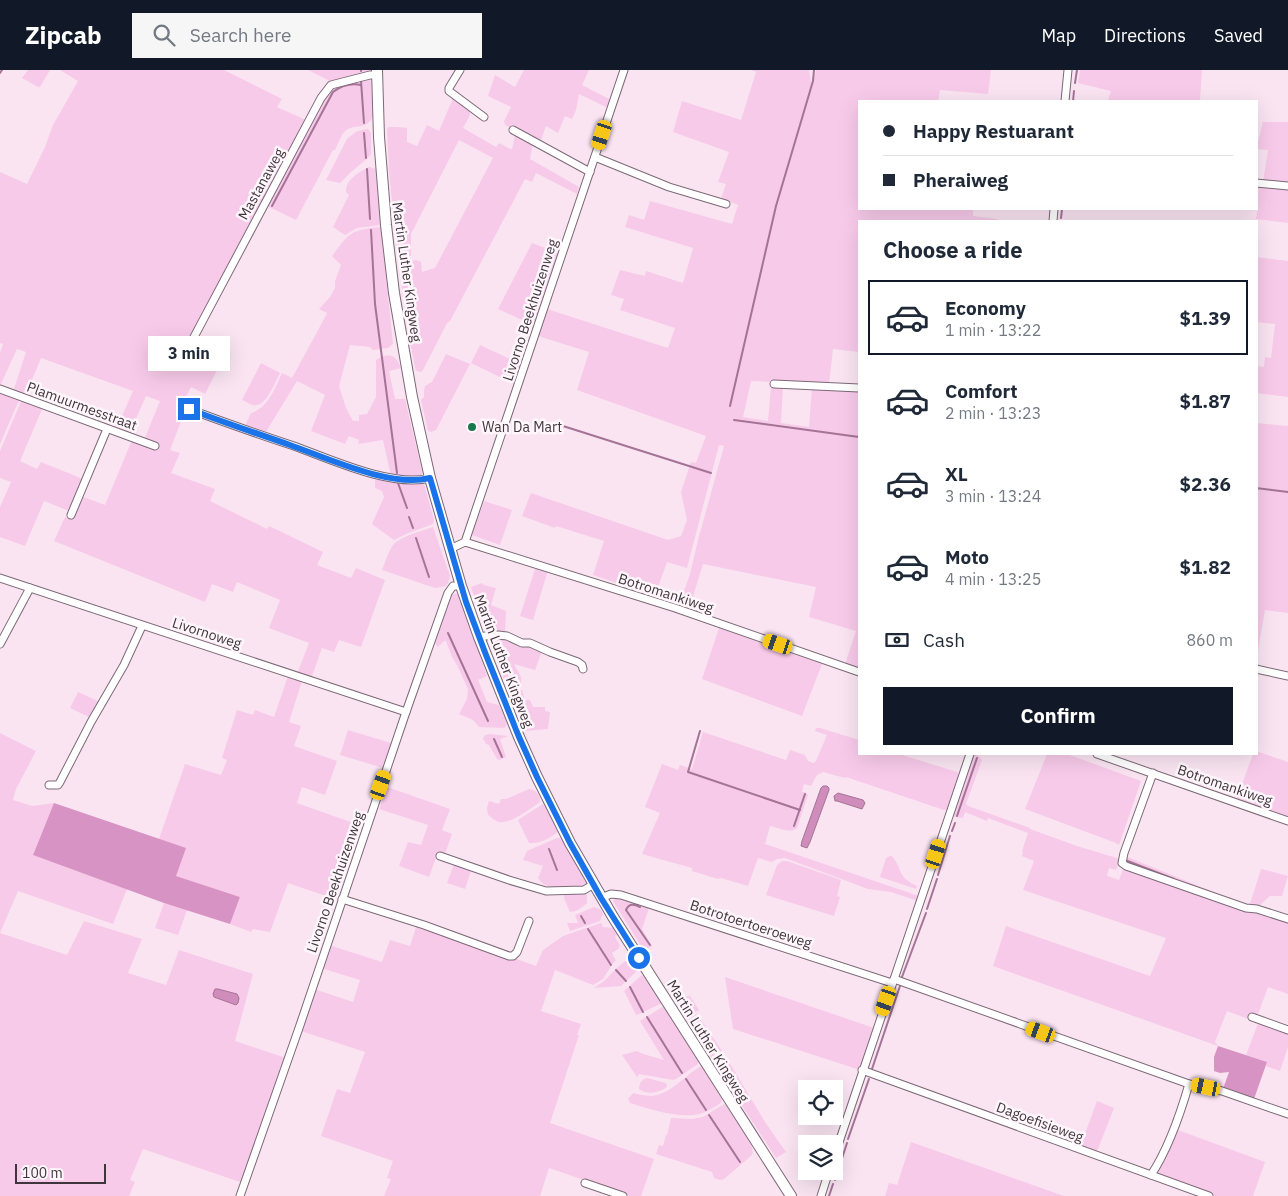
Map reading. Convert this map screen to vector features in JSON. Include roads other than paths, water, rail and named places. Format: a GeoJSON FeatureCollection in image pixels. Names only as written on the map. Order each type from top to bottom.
{"type":"FeatureCollection","features":[{"type":"Feature","properties":{"kind":"main road","name":"Martin Luther Kingweg"},"geometry":{"type":"LineString","coordinates":[[377,72],[379,137],[386,225],[394,293],[412,397],[430,478],[450,548],[461,586],[486,655],[537,777],[570,843],[601,898],[791,1196]]}},
{"type":"Feature","properties":{"kind":"street"},"geometry":{"type":"LineString","coordinates":[[460,70],[449,91],[484,117]]}},
{"type":"Feature","properties":{"kind":"street","name":"Livorno Beekhuizenweg"},"geometry":{"type":"LineString","coordinates":[[465,542],[624,70]]}},
{"type":"Feature","properties":{"kind":"street"},"geometry":{"type":"LineString","coordinates":[[1065,100],[1068,70]]}},
{"type":"Feature","properties":{"kind":"street","name":"Mastanaweg"},"geometry":{"type":"LineString","coordinates":[[194,338],[321,98],[331,85],[377,72]]}},
{"type":"Feature","properties":{"kind":"street"},"geometry":{"type":"LineString","coordinates":[[513,130],[590,172]]}},
{"type":"Feature","properties":{"kind":"street"},"geometry":{"type":"LineString","coordinates":[[595,157],[669,187],[726,204]]}},
{"type":"Feature","properties":{"kind":"street"},"geometry":{"type":"LineString","coordinates":[[1258,183],[1288,186]]}},
{"type":"Feature","properties":{"kind":"street"},"geometry":{"type":"LineString","coordinates":[[774,384],[858,388]]}},
{"type":"Feature","properties":{"kind":"street","name":"Plamuurmesstraat"},"geometry":{"type":"LineString","coordinates":[[0,389],[155,446]]}},
{"type":"Feature","properties":{"kind":"street"},"geometry":{"type":"LineString","coordinates":[[189,409],[376,475],[410,480],[430,478]]}},
{"type":"Feature","properties":{"kind":"street"},"geometry":{"type":"LineString","coordinates":[[71,515],[107,429]]}},
{"type":"Feature","properties":{"kind":"street"},"geometry":{"type":"LineString","coordinates":[[450,548],[465,542]]}},
{"type":"Feature","properties":{"kind":"street","name":"Botromankiweg"},"geometry":{"type":"LineString","coordinates":[[465,542],[675,608],[858,672]]}},
{"type":"Feature","properties":{"kind":"street","name":"Livornoweg"},"geometry":{"type":"LineString","coordinates":[[0,578],[406,712]]}},
{"type":"Feature","properties":{"kind":"street","name":"Livorno Beekhuizenweg"},"geometry":{"type":"LineString","coordinates":[[240,1196],[448,592],[454,586],[461,586]]}},
{"type":"Feature","properties":{"kind":"street"},"geometry":{"type":"LineString","coordinates":[[0,644],[30,588]]}},
{"type":"Feature","properties":{"kind":"street"},"geometry":{"type":"LineString","coordinates":[[49,785],[58,785],[60,782],[91,722],[124,665],[142,626]]}},
{"type":"Feature","properties":{"kind":"street"},"geometry":{"type":"LineString","coordinates":[[485,636],[507,636],[522,643],[530,643],[578,662],[582,665],[583,669]]}},
{"type":"Feature","properties":{"kind":"street"},"geometry":{"type":"LineString","coordinates":[[1258,669],[1288,676]]}},
{"type":"Feature","properties":{"kind":"street"},"geometry":{"type":"LineString","coordinates":[[841,1135],[970,755]]}},
{"type":"Feature","properties":{"kind":"street","name":"Botromankiweg"},"geometry":{"type":"LineString","coordinates":[[1100,755],[1288,821]]}},
{"type":"Feature","properties":{"kind":"street"},"geometry":{"type":"LineString","coordinates":[[1154,773],[1122,863],[1246,908],[1257,909],[1288,919]]}},
{"type":"Feature","properties":{"kind":"street"},"geometry":{"type":"LineString","coordinates":[[440,856],[546,891],[584,890],[594,884]]}},
{"type":"Feature","properties":{"kind":"street","name":"Botrotoertoeroeweg"},"geometry":{"type":"LineString","coordinates":[[601,898],[611,894],[621,895],[893,981],[1189,1084],[1222,1090],[1288,1114]]}},
{"type":"Feature","properties":{"kind":"street"},"geometry":{"type":"LineString","coordinates":[[342,899],[424,925],[509,956],[513,956],[517,952],[528,921]]}},
{"type":"Feature","properties":{"kind":"street"},"geometry":{"type":"LineString","coordinates":[[1252,1017],[1288,1030]]}},
{"type":"Feature","properties":{"kind":"street","name":"Dagoefisieweg"},"geometry":{"type":"LineString","coordinates":[[862,1070],[1209,1196]]}},
{"type":"Feature","properties":{"kind":"street"},"geometry":{"type":"LineString","coordinates":[[1152,1175],[1173,1131],[1189,1084]]}},
{"type":"Feature","properties":{"kind":"street"},"geometry":{"type":"LineString","coordinates":[[821,1196],[826,1180]]}},
{"type":"Feature","properties":{"kind":"street"},"geometry":{"type":"LineString","coordinates":[[585,1183],[623,1196]]}},
{"type":"Feature","properties":{"kind":"waterway"},"geometry":{"type":"LineString","coordinates":[[730,406],[776,206],[813,81],[814,70]]}},
{"type":"Feature","properties":{"kind":"waterway"},"geometry":{"type":"LineString","coordinates":[[1075,83],[1077,70]]}},
{"type":"Feature","properties":{"kind":"waterway"},"geometry":{"type":"LineString","coordinates":[[361,81],[364,123]]}},
{"type":"Feature","properties":{"kind":"waterway"},"geometry":{"type":"LineString","coordinates":[[272,206],[333,92],[346,86],[361,85]]}},
{"type":"Feature","properties":{"kind":"waterway"},"geometry":{"type":"LineString","coordinates":[[1073,100],[1074,91]]}},
{"type":"Feature","properties":{"kind":"waterway"},"geometry":{"type":"LineString","coordinates":[[364,133],[366,158]]}},
{"type":"Feature","properties":{"kind":"waterway"},"geometry":{"type":"LineString","coordinates":[[367,169],[370,219]]}},
{"type":"Feature","properties":{"kind":"waterway"},"geometry":{"type":"LineString","coordinates":[[1061,218],[1062,210]]}},
{"type":"Feature","properties":{"kind":"waterway"},"geometry":{"type":"LineString","coordinates":[[371,230],[375,304],[397,473]]}},
{"type":"Feature","properties":{"kind":"waterway"},"geometry":{"type":"LineString","coordinates":[[734,420],[858,437]]}},
{"type":"Feature","properties":{"kind":"waterway"},"geometry":{"type":"LineString","coordinates":[[563,426],[711,473]]}},
{"type":"Feature","properties":{"kind":"waterway"},"geometry":{"type":"LineString","coordinates":[[398,483],[407,508]]}},
{"type":"Feature","properties":{"kind":"waterway"},"geometry":{"type":"LineString","coordinates":[[1258,488],[1288,492]]}},
{"type":"Feature","properties":{"kind":"waterway"},"geometry":{"type":"LineString","coordinates":[[409,517],[413,528]]}},
{"type":"Feature","properties":{"kind":"waterway"},"geometry":{"type":"LineString","coordinates":[[416,538],[429,577]]}},
{"type":"Feature","properties":{"kind":"waterway"},"geometry":{"type":"LineString","coordinates":[[448,633],[488,721]]}},
{"type":"Feature","properties":{"kind":"waterway"},"geometry":{"type":"LineString","coordinates":[[700,731],[688,772],[800,810]]}},
{"type":"Feature","properties":{"kind":"waterway"},"geometry":{"type":"LineString","coordinates":[[494,739],[502,757]]}},
{"type":"Feature","properties":{"kind":"waterway"},"geometry":{"type":"LineString","coordinates":[[957,816],[977,758]]}},
{"type":"Feature","properties":{"kind":"waterway"},"geometry":{"type":"LineString","coordinates":[[794,826],[805,794]]}},
{"type":"Feature","properties":{"kind":"waterway"},"geometry":{"type":"LineString","coordinates":[[952,831],[955,823]]}},
{"type":"Feature","properties":{"kind":"waterway"},"geometry":{"type":"LineString","coordinates":[[938,875],[950,836]]}},
{"type":"Feature","properties":{"kind":"waterway"},"geometry":{"type":"LineString","coordinates":[[549,849],[557,870]]}},
{"type":"Feature","properties":{"kind":"waterway"},"geometry":{"type":"LineString","coordinates":[[1125,860],[1174,879]]}},
{"type":"Feature","properties":{"kind":"waterway"},"geometry":{"type":"LineString","coordinates":[[927,909],[937,879]]}},
{"type":"Feature","properties":{"kind":"waterway"},"geometry":{"type":"LineString","coordinates":[[640,907],[632,905],[626,910],[650,945]]}},
{"type":"Feature","properties":{"kind":"waterway"},"geometry":{"type":"LineString","coordinates":[[902,977],[926,913]]}},
{"type":"Feature","properties":{"kind":"waterway"},"geometry":{"type":"LineString","coordinates":[[581,916],[585,923]]}},
{"type":"Feature","properties":{"kind":"waterway"},"geometry":{"type":"LineString","coordinates":[[588,929],[611,965]]}},
{"type":"Feature","properties":{"kind":"waterway"},"geometry":{"type":"LineString","coordinates":[[616,970],[626,981]]}},
{"type":"Feature","properties":{"kind":"waterway"},"geometry":{"type":"LineString","coordinates":[[872,1069],[900,986]]}},
{"type":"Feature","properties":{"kind":"waterway"},"geometry":{"type":"LineString","coordinates":[[630,987],[643,1012]]}},
{"type":"Feature","properties":{"kind":"waterway"},"geometry":{"type":"LineString","coordinates":[[647,1017],[682,1073]]}},
{"type":"Feature","properties":{"kind":"waterway"},"geometry":{"type":"LineString","coordinates":[[686,1079],[706,1110]]}},
{"type":"Feature","properties":{"kind":"waterway"},"geometry":{"type":"LineString","coordinates":[[848,1139],[869,1079]]}},
{"type":"Feature","properties":{"kind":"waterway"},"geometry":{"type":"LineString","coordinates":[[709,1115],[740,1162]]}},
{"type":"Feature","properties":{"kind":"waterway"},"geometry":{"type":"LineString","coordinates":[[843,1155],[847,1143]]}},
{"type":"Feature","properties":{"kind":"waterway"},"geometry":{"type":"LineString","coordinates":[[829,1196],[833,1184]]}},
{"type":"Feature","properties":{"kind":"place","name":"Wan Da Mart"},"geometry":{"type":"Point","coordinates":[472,427]}}]}
